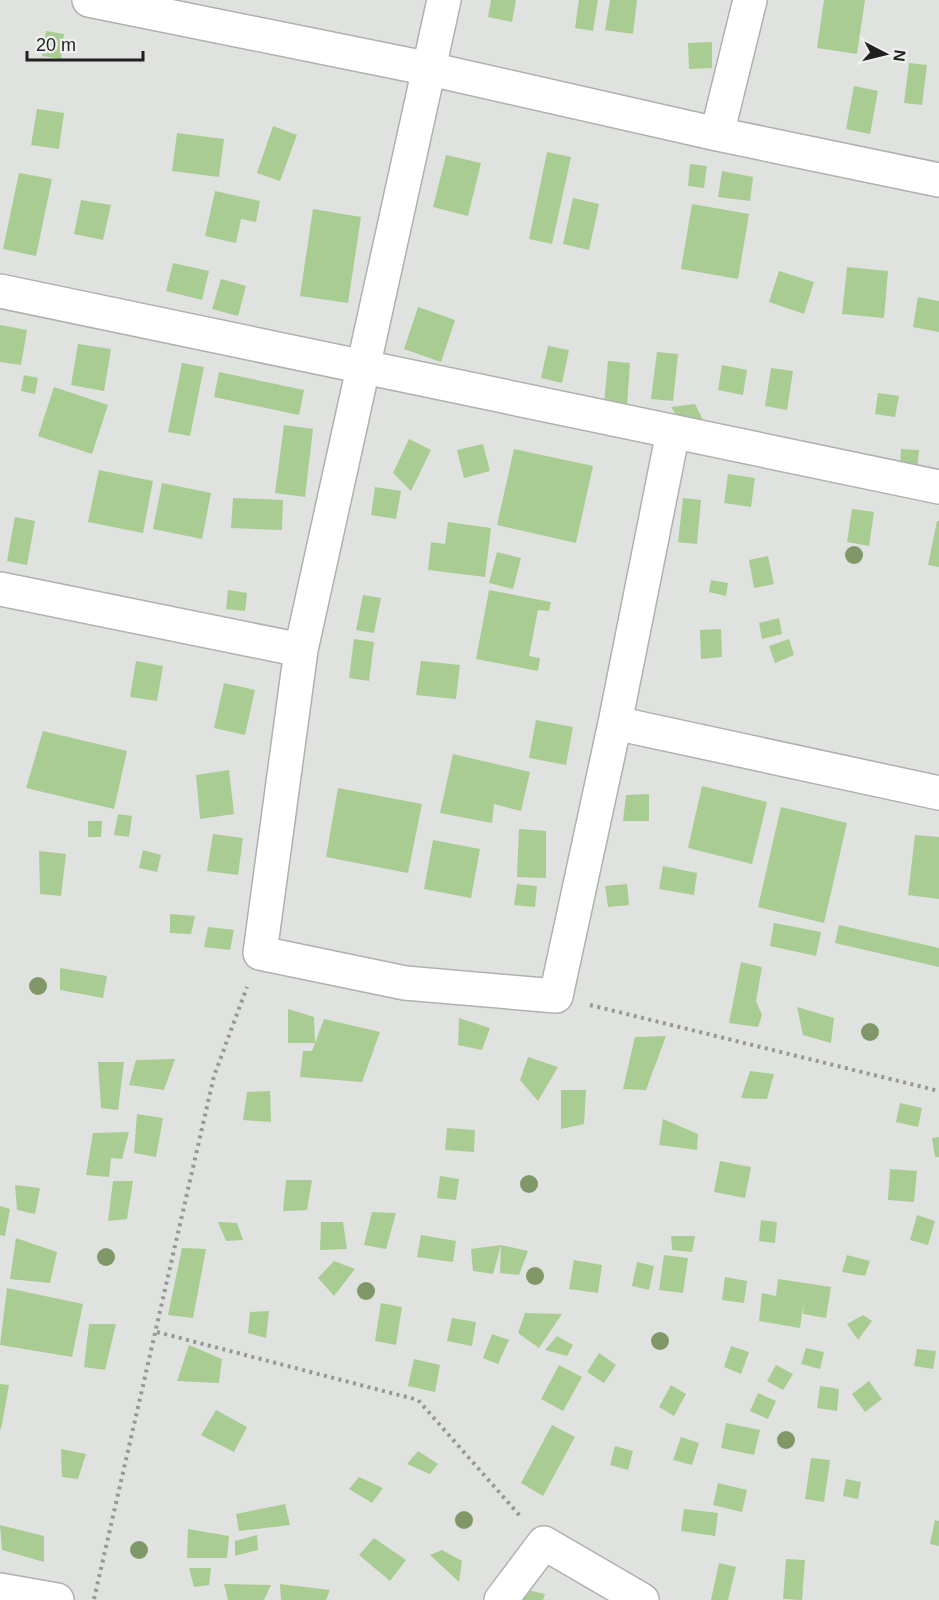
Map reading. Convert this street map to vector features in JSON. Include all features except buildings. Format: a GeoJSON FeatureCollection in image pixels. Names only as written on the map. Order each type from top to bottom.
{"type":"FeatureCollection","features":[{"type":"Feature","properties":{"kind":"street"},"geometry":{"type":"LineString","coordinates":[[89,0],[430,69],[717,134],[939,180]]}},
{"type":"Feature","properties":{"kind":"street"},"geometry":{"type":"LineString","coordinates":[[444,0],[301,650],[260,953],[405,983],[556,996],[615,723],[673,432]]}},
{"type":"Feature","properties":{"kind":"street"},"geometry":{"type":"LineString","coordinates":[[717,134],[750,0]]}},
{"type":"Feature","properties":{"kind":"street"},"geometry":{"type":"LineString","coordinates":[[0,291],[939,487]]}},
{"type":"Feature","properties":{"kind":"street"},"geometry":{"type":"LineString","coordinates":[[0,589],[301,650]]}},
{"type":"Feature","properties":{"kind":"street"},"geometry":{"type":"LineString","coordinates":[[615,723],[939,793]]}},
{"type":"Feature","properties":{"kind":"street"},"geometry":{"type":"LineString","coordinates":[[501,1600],[544,1543],[642,1600]]}},
{"type":"Feature","properties":{"kind":"street"},"geometry":{"type":"LineString","coordinates":[[0,1590],[57,1600]]}},
{"type":"Feature","properties":{"kind":"path"},"geometry":{"type":"LineString","coordinates":[[94,1600],[214,1076],[260,953]]}},
{"type":"Feature","properties":{"kind":"path"},"geometry":{"type":"LineString","coordinates":[[556,996],[939,1090]]}},
{"type":"Feature","properties":{"kind":"path"},"geometry":{"type":"LineString","coordinates":[[157,1332],[418,1400],[544,1543]]}}]}
